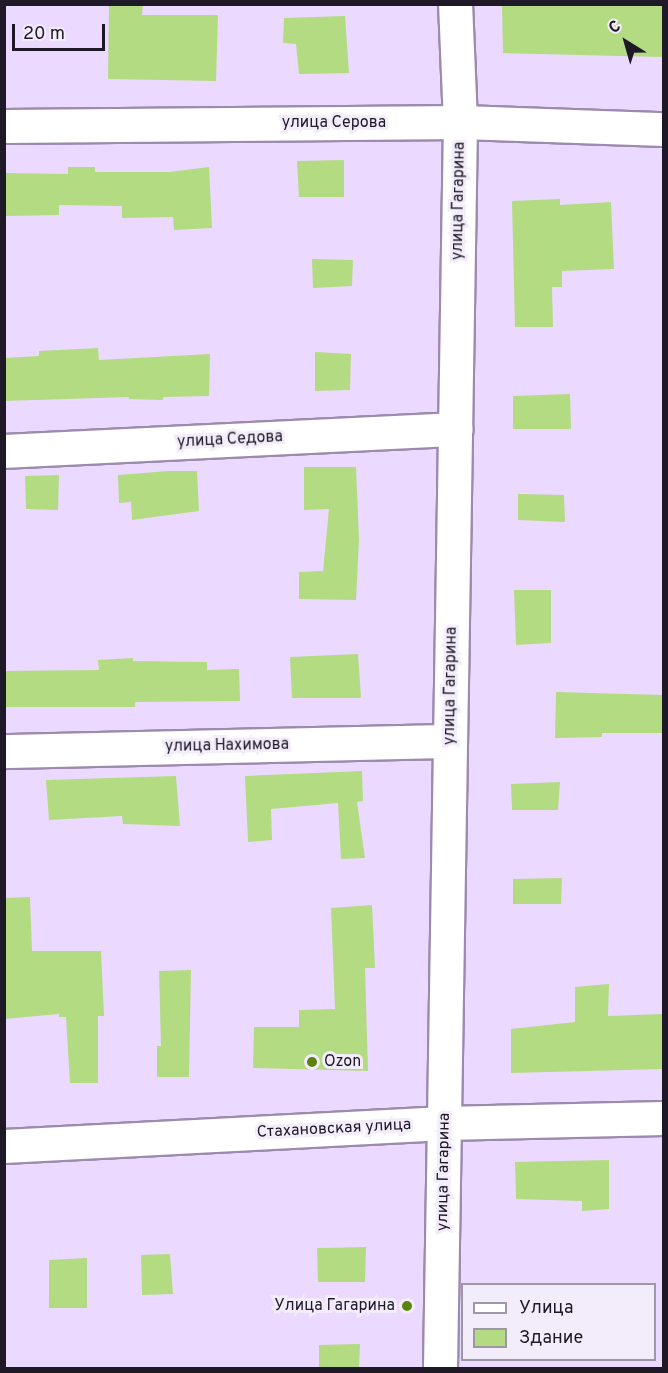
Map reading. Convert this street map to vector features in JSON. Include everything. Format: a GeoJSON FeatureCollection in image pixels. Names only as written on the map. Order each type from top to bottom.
{"type":"FeatureCollection","features":[{"type":"Feature","properties":{"kind":"street","name":"улица Гагарина"},"geometry":{"type":"LineString","coordinates":[[440,1368],[460,122],[455,4]]}},
{"type":"Feature","properties":{"kind":"street","name":"улица Серова"},"geometry":{"type":"LineString","coordinates":[[4,126],[460,122],[663,129]]}},
{"type":"Feature","properties":{"kind":"street","name":"улица Седова"},"geometry":{"type":"LineString","coordinates":[[4,451],[456,429]]}},
{"type":"Feature","properties":{"kind":"street","name":"улица Нахимова"},"geometry":{"type":"LineString","coordinates":[[4,752],[450,741]]}},
{"type":"Feature","properties":{"kind":"street","name":"Стахановская улица"},"geometry":{"type":"LineString","coordinates":[[4,1146],[444,1124],[663,1118]]}},
{"type":"Feature","properties":{"kind":"building"},"geometry":{"type":"Polygon","coordinates":[[[109,4],[143,4],[142,15],[218,15],[216,81],[108,79],[109,4]]]}},
{"type":"Feature","properties":{"kind":"building"},"geometry":{"type":"Polygon","coordinates":[[[502,4],[663,4],[663,57],[503,53],[502,4]]]}},
{"type":"Feature","properties":{"kind":"building"},"geometry":{"type":"Polygon","coordinates":[[[345,16],[349,73],[299,74],[296,44],[283,43],[284,18],[345,16]]]}},
{"type":"Feature","properties":{"kind":"building"},"geometry":{"type":"Polygon","coordinates":[[[344,160],[344,197],[299,197],[297,161],[344,160]]]}},
{"type":"Feature","properties":{"kind":"building"},"geometry":{"type":"Polygon","coordinates":[[[68,167],[95,167],[95,172],[169,172],[209,167],[212,228],[174,230],[173,217],[122,218],[122,206],[59,205],[59,215],[4,216],[4,173],[68,174],[68,167]]]}},
{"type":"Feature","properties":{"kind":"building"},"geometry":{"type":"Polygon","coordinates":[[[560,199],[560,205],[611,202],[614,269],[562,271],[562,287],[552,287],[553,327],[515,327],[512,201],[560,199]]]}},
{"type":"Feature","properties":{"kind":"building"},"geometry":{"type":"Polygon","coordinates":[[[312,259],[353,260],[352,286],[313,288],[312,259]]]}},
{"type":"Feature","properties":{"kind":"building"},"geometry":{"type":"Polygon","coordinates":[[[98,348],[99,360],[210,354],[209,396],[163,397],[163,400],[129,399],[129,397],[4,401],[4,358],[39,356],[39,351],[98,348]]]}},
{"type":"Feature","properties":{"kind":"building"},"geometry":{"type":"Polygon","coordinates":[[[315,352],[351,354],[350,390],[315,391],[315,352]]]}},
{"type":"Feature","properties":{"kind":"building"},"geometry":{"type":"Polygon","coordinates":[[[570,394],[571,429],[513,429],[513,396],[570,394]]]}},
{"type":"Feature","properties":{"kind":"building"},"geometry":{"type":"Polygon","coordinates":[[[304,467],[356,467],[359,539],[356,600],[299,599],[299,572],[323,571],[329,509],[304,510],[304,467]]]}},
{"type":"Feature","properties":{"kind":"building"},"geometry":{"type":"Polygon","coordinates":[[[197,471],[199,511],[132,520],[131,502],[119,503],[118,475],[197,471]]]}},
{"type":"Feature","properties":{"kind":"building"},"geometry":{"type":"Polygon","coordinates":[[[59,475],[58,510],[26,509],[25,476],[59,475]]]}},
{"type":"Feature","properties":{"kind":"building"},"geometry":{"type":"Polygon","coordinates":[[[518,494],[564,495],[565,522],[518,520],[518,494]]]}},
{"type":"Feature","properties":{"kind":"building"},"geometry":{"type":"Polygon","coordinates":[[[514,590],[551,590],[551,643],[516,645],[514,590]]]}},
{"type":"Feature","properties":{"kind":"building"},"geometry":{"type":"Polygon","coordinates":[[[358,654],[361,698],[292,698],[290,657],[358,654]]]}},
{"type":"Feature","properties":{"kind":"building"},"geometry":{"type":"Polygon","coordinates":[[[133,658],[133,661],[207,662],[207,670],[239,669],[240,701],[135,702],[135,707],[4,707],[4,671],[99,670],[98,660],[133,658]]]}},
{"type":"Feature","properties":{"kind":"building"},"geometry":{"type":"Polygon","coordinates":[[[556,692],[663,695],[663,733],[602,733],[602,737],[555,738],[556,692]]]}},
{"type":"Feature","properties":{"kind":"building"},"geometry":{"type":"Polygon","coordinates":[[[362,771],[363,801],[357,802],[365,858],[341,859],[338,803],[271,809],[272,840],[248,842],[245,776],[362,771]]]}},
{"type":"Feature","properties":{"kind":"building"},"geometry":{"type":"Polygon","coordinates":[[[176,776],[180,826],[123,824],[122,816],[49,820],[46,780],[176,776]]]}},
{"type":"Feature","properties":{"kind":"building"},"geometry":{"type":"Polygon","coordinates":[[[560,782],[558,810],[512,810],[511,784],[560,782]]]}},
{"type":"Feature","properties":{"kind":"building"},"geometry":{"type":"Polygon","coordinates":[[[562,878],[561,904],[513,904],[513,879],[562,878]]]}},
{"type":"Feature","properties":{"kind":"building"},"geometry":{"type":"Polygon","coordinates":[[[30,897],[32,951],[101,951],[104,1016],[98,1016],[98,1083],[70,1083],[66,1017],[59,1017],[59,1014],[4,1019],[4,898],[30,897]]]}},
{"type":"Feature","properties":{"kind":"building"},"geometry":{"type":"Polygon","coordinates":[[[372,905],[375,968],[365,968],[368,1071],[253,1068],[254,1027],[299,1027],[299,1010],[335,1009],[331,908],[372,905]]]}},
{"type":"Feature","properties":{"kind":"building"},"geometry":{"type":"Polygon","coordinates":[[[191,970],[189,1077],[157,1077],[157,1046],[161,1046],[159,971],[191,970]]]}},
{"type":"Feature","properties":{"kind":"building"},"geometry":{"type":"Polygon","coordinates":[[[609,984],[608,1016],[663,1014],[663,1069],[511,1073],[511,1029],[575,1022],[575,987],[609,984]]]}},
{"type":"Feature","properties":{"kind":"building"},"geometry":{"type":"Polygon","coordinates":[[[609,1160],[609,1209],[582,1211],[582,1201],[516,1199],[515,1162],[609,1160]]]}},
{"type":"Feature","properties":{"kind":"building"},"geometry":{"type":"Polygon","coordinates":[[[366,1247],[365,1282],[318,1282],[317,1248],[366,1247]]]}},
{"type":"Feature","properties":{"kind":"building"},"geometry":{"type":"Polygon","coordinates":[[[170,1254],[173,1294],[142,1295],[141,1255],[170,1254]]]}},
{"type":"Feature","properties":{"kind":"building"},"geometry":{"type":"Polygon","coordinates":[[[87,1258],[87,1308],[49,1308],[49,1260],[87,1258]]]}},
{"type":"Feature","properties":{"kind":"building"},"geometry":{"type":"Polygon","coordinates":[[[360,1344],[359,1368],[319,1368],[319,1345],[360,1344]]]}},
{"type":"Feature","properties":{"kind":"place","name":"Ozon"},"geometry":{"type":"Point","coordinates":[312,1062]}},
{"type":"Feature","properties":{"kind":"place","name":"Улица Гагарина"},"geometry":{"type":"Point","coordinates":[407,1306]}}]}
